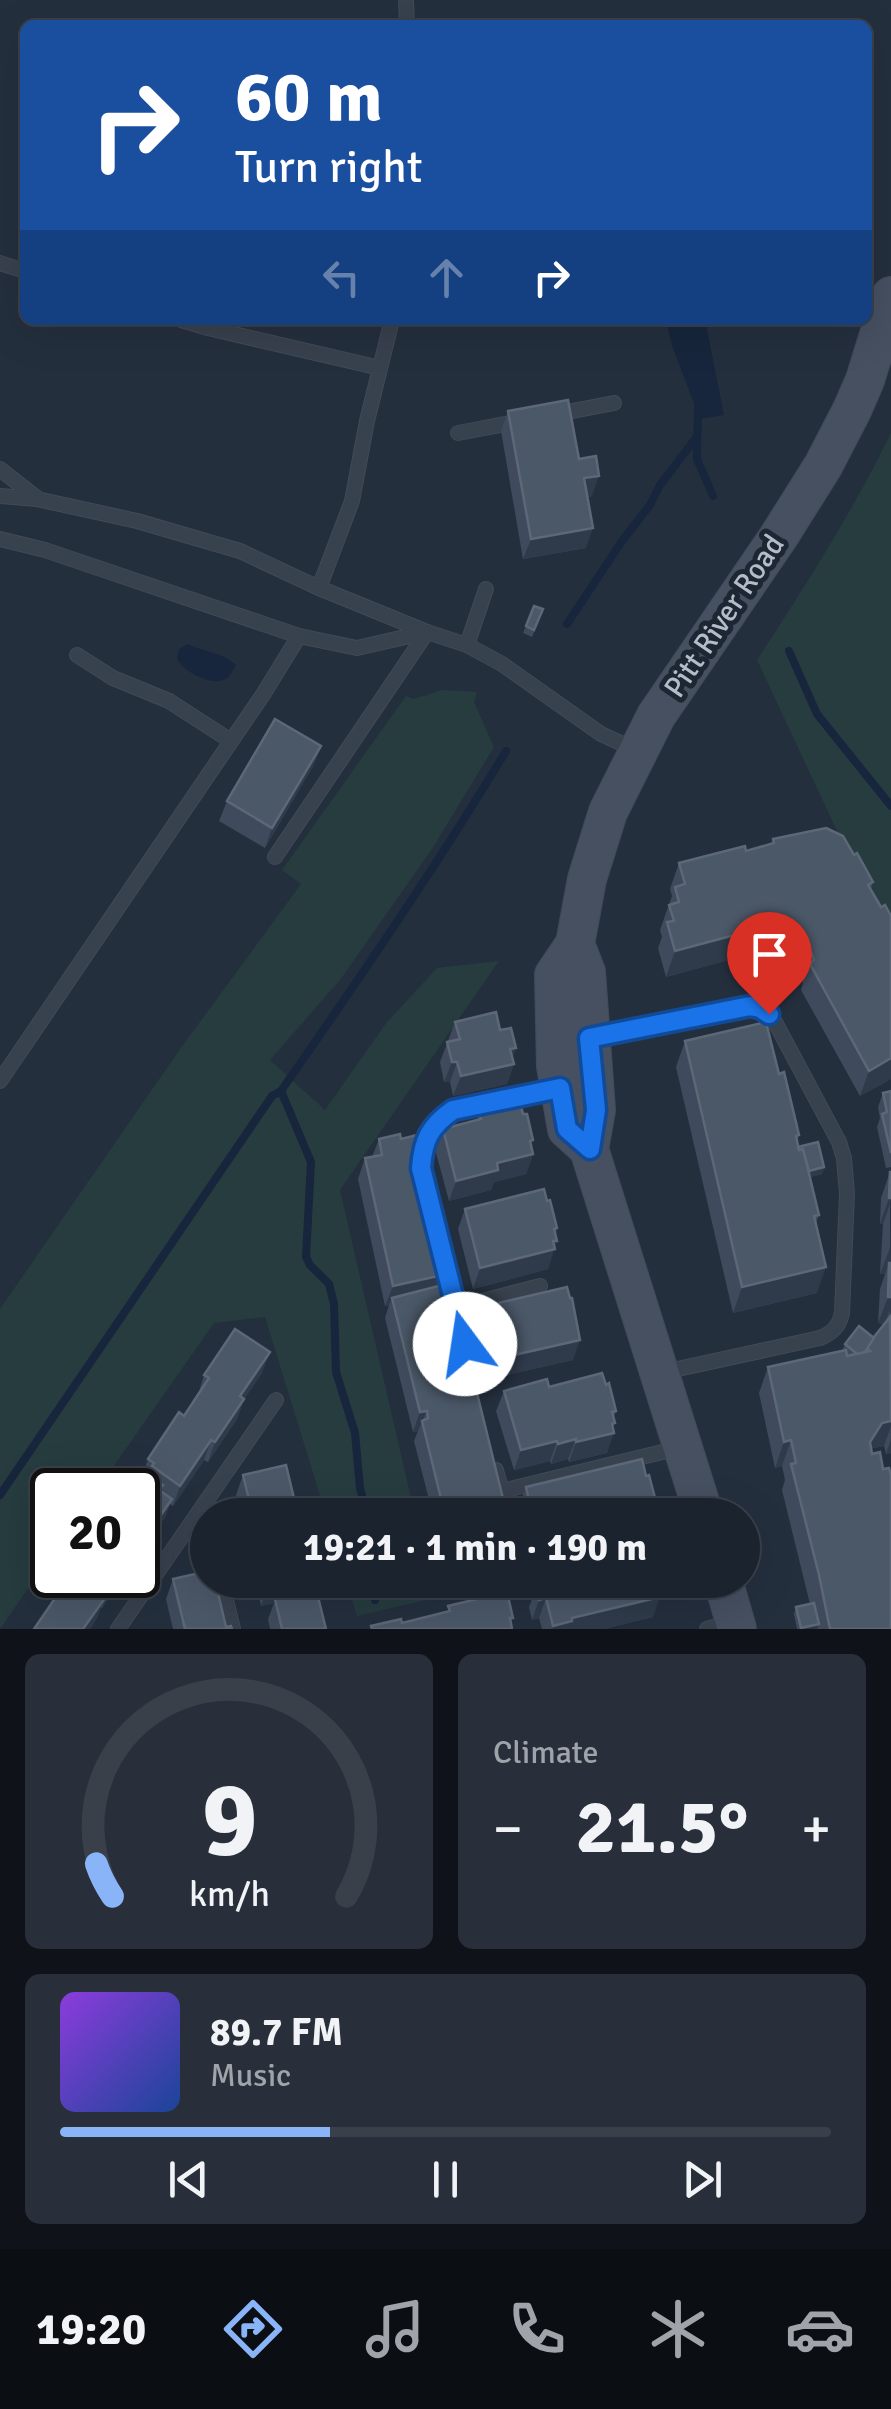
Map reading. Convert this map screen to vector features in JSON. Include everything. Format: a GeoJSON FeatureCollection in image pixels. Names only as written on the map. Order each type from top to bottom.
{"type":"FeatureCollection","features":[{"type":"Feature","properties":{"kind":"main road","name":"Pitt River Road"},"geometry":{"type":"LineString","coordinates":[[590,1149],[567,1129],[556,1066],[554,975],[575,944],[587,880],[608,812],[656,716],[823,466],[864,380],[891,296]]}},
{"type":"Feature","properties":{"kind":"main road","name":"Pitt River Road"},"geometry":{"type":"LineString","coordinates":[[575,944],[586,972],[596,1110],[590,1149],[699,1498]]}},
{"type":"Feature","properties":{"kind":"main road"},"geometry":{"type":"LineString","coordinates":[[724,1598],[726,1626]]}},
{"type":"Feature","properties":{"kind":"lane"},"geometry":{"type":"LineString","coordinates":[[198,325],[380,368]]}},
{"type":"Feature","properties":{"kind":"lane"},"geometry":{"type":"LineString","coordinates":[[319,588],[352,501],[391,325]]}},
{"type":"Feature","properties":{"kind":"lane"},"geometry":{"type":"LineString","coordinates":[[458,432],[614,403]]}},
{"type":"Feature","properties":{"kind":"lane"},"geometry":{"type":"LineString","coordinates":[[0,469],[37,499]]}},
{"type":"Feature","properties":{"kind":"lane"},"geometry":{"type":"LineString","coordinates":[[0,496],[37,499],[136,521],[240,551],[319,588],[467,645],[502,664],[601,734],[638,751]]}},
{"type":"Feature","properties":{"kind":"lane"},"geometry":{"type":"LineString","coordinates":[[0,539],[45,550],[299,636],[357,648],[428,632]]}},
{"type":"Feature","properties":{"kind":"lane"},"geometry":{"type":"LineString","coordinates":[[467,645],[486,589]]}},
{"type":"Feature","properties":{"kind":"lane"},"geometry":{"type":"LineString","coordinates":[[275,857],[428,632]]}},
{"type":"Feature","properties":{"kind":"lane"},"geometry":{"type":"LineString","coordinates":[[0,1082],[299,636]]}},
{"type":"Feature","properties":{"kind":"lane"},"geometry":{"type":"LineString","coordinates":[[77,655],[113,678],[168,701],[231,741]]}},
{"type":"Feature","properties":{"kind":"lane"},"geometry":{"type":"LineString","coordinates":[[589,1038],[738,1008],[760,1008],[775,1022],[832,1126],[844,1158],[847,1194],[842,1313],[835,1330],[820,1338],[661,1373]]}},
{"type":"Feature","properties":{"kind":"lane"},"geometry":{"type":"LineString","coordinates":[[425,1185],[421,1168],[423,1148],[438,1120],[453,1110],[560,1088]]}},
{"type":"Feature","properties":{"kind":"lane"},"geometry":{"type":"LineString","coordinates":[[438,1238],[460,1326]]}},
{"type":"Feature","properties":{"kind":"lane"},"geometry":{"type":"LineString","coordinates":[[456,1308],[540,1286]]}},
{"type":"Feature","properties":{"kind":"lane"},"geometry":{"type":"LineString","coordinates":[[209,1498],[276,1400]]}},
{"type":"Feature","properties":{"kind":"lane"},"geometry":{"type":"LineString","coordinates":[[502,1492],[684,1447]]}},
{"type":"Feature","properties":{"kind":"lane"},"geometry":{"type":"LineString","coordinates":[[492,1455],[504,1498]]}},
{"type":"Feature","properties":{"kind":"lane"},"geometry":{"type":"LineString","coordinates":[[118,1629],[190,1525]]}},
{"type":"Feature","properties":{"kind":"lane"},"geometry":{"type":"LineString","coordinates":[[225,1598],[233,1629]]}},
{"type":"Feature","properties":{"kind":"green space"},"geometry":{"type":"Polygon","coordinates":[[[891,433],[891,929],[838,833],[757,660],[844,520],[891,433]]]}},
{"type":"Feature","properties":{"kind":"green space"},"geometry":{"type":"Polygon","coordinates":[[[443,690],[477,692],[474,702],[494,747],[432,849],[340,980],[270,1060],[325,1110],[387,1022],[437,968],[499,961],[340,1190],[411,1498],[321,1498],[265,1317],[214,1323],[112,1468],[30,1468],[30,1586],[0,1629],[0,1309],[178,1052],[301,884],[282,870],[406,696],[413,699],[443,690]]]}},
{"type":"Feature","properties":{"kind":"green space"},"geometry":{"type":"Polygon","coordinates":[[[352,1598],[435,1598],[357,1616],[352,1598]]]}},
{"type":"Feature","properties":{"kind":"water"},"geometry":{"type":"Polygon","coordinates":[[[667,325],[706,325],[724,415],[700,419],[667,325]]]}},
{"type":"Feature","properties":{"kind":"water"},"geometry":{"type":"Polygon","coordinates":[[[188,644],[236,665],[221,681],[199,677],[177,659],[179,649],[188,644]]]}},
{"type":"Feature","properties":{"kind":"building"},"geometry":{"type":"Polygon","coordinates":[[[568,400],[579,459],[596,456],[599,476],[584,478],[593,528],[531,539],[508,411],[568,400]]]}},
{"type":"Feature","properties":{"kind":"building"},"geometry":{"type":"Polygon","coordinates":[[[534,606],[543,609],[534,630],[526,626],[534,606]]]}},
{"type":"Feature","properties":{"kind":"building"},"geometry":{"type":"Polygon","coordinates":[[[275,719],[321,746],[272,828],[227,801],[275,719]]]}},
{"type":"Feature","properties":{"kind":"building"},"geometry":{"type":"Polygon","coordinates":[[[826,828],[843,836],[854,855],[857,853],[873,882],[868,885],[891,916],[891,1058],[869,1071],[810,964],[814,960],[806,939],[804,945],[770,931],[772,925],[675,951],[667,922],[674,921],[669,905],[679,902],[675,887],[685,884],[679,863],[745,846],[746,851],[774,843],[773,839],[826,828]]]}},
{"type":"Feature","properties":{"kind":"building"},"geometry":{"type":"Polygon","coordinates":[[[768,952],[790,961],[780,985],[758,975],[768,952]]]}},
{"type":"Feature","properties":{"kind":"building"},"geometry":{"type":"Polygon","coordinates":[[[496,1012],[500,1030],[511,1028],[516,1048],[510,1049],[514,1064],[461,1076],[447,1042],[460,1039],[455,1022],[496,1012]]]}},
{"type":"Feature","properties":{"kind":"building"},"geometry":{"type":"Polygon","coordinates":[[[766,1022],[779,1074],[784,1072],[799,1150],[803,1149],[819,1215],[814,1216],[826,1267],[742,1287],[685,1041],[766,1022]]]}},
{"type":"Feature","properties":{"kind":"building"},"geometry":{"type":"Polygon","coordinates":[[[891,1091],[891,1153],[882,1114],[887,1112],[883,1093],[891,1091]]]}},
{"type":"Feature","properties":{"kind":"building"},"geometry":{"type":"Polygon","coordinates":[[[520,1102],[523,1114],[527,1114],[533,1154],[497,1163],[498,1170],[456,1181],[443,1129],[481,1119],[479,1113],[520,1102]]]}},
{"type":"Feature","properties":{"kind":"building"},"geometry":{"type":"Polygon","coordinates":[[[400,1134],[401,1139],[417,1135],[447,1274],[393,1286],[365,1158],[382,1155],[379,1139],[400,1134]]]}},
{"type":"Feature","properties":{"kind":"building"},"geometry":{"type":"Polygon","coordinates":[[[818,1142],[824,1167],[809,1171],[803,1149],[798,1147],[818,1142]]]}},
{"type":"Feature","properties":{"kind":"building"},"geometry":{"type":"Polygon","coordinates":[[[544,1189],[557,1228],[555,1249],[480,1268],[465,1209],[544,1189]]]}},
{"type":"Feature","properties":{"kind":"building"},"geometry":{"type":"Polygon","coordinates":[[[891,1263],[891,1297],[888,1297],[891,1263]]]}},
{"type":"Feature","properties":{"kind":"building"},"geometry":{"type":"Polygon","coordinates":[[[450,1283],[503,1498],[441,1498],[422,1421],[428,1418],[427,1411],[420,1412],[392,1298],[450,1283]]]}},
{"type":"Feature","properties":{"kind":"building"},"geometry":{"type":"Polygon","coordinates":[[[567,1287],[580,1340],[501,1358],[489,1318],[493,1317],[490,1305],[567,1287]]]}},
{"type":"Feature","properties":{"kind":"building"},"geometry":{"type":"Polygon","coordinates":[[[890,1317],[891,1421],[882,1423],[870,1442],[872,1454],[880,1452],[883,1469],[889,1468],[891,1475],[891,1629],[830,1629],[791,1464],[796,1463],[791,1440],[784,1442],[768,1367],[846,1350],[847,1356],[870,1351],[866,1347],[890,1317]]]}},
{"type":"Feature","properties":{"kind":"building"},"geometry":{"type":"Polygon","coordinates":[[[859,1326],[874,1338],[865,1352],[857,1354],[845,1344],[859,1326]]]}},
{"type":"Feature","properties":{"kind":"building"},"geometry":{"type":"Polygon","coordinates":[[[235,1329],[270,1352],[240,1396],[244,1399],[180,1486],[148,1459],[179,1412],[184,1416],[209,1378],[204,1375],[235,1329]]]}},
{"type":"Feature","properties":{"kind":"building"},"geometry":{"type":"Polygon","coordinates":[[[602,1373],[606,1385],[609,1383],[616,1411],[612,1412],[614,1433],[521,1450],[504,1391],[547,1379],[549,1387],[602,1373]]]}},
{"type":"Feature","properties":{"kind":"building"},"geometry":{"type":"Polygon","coordinates":[[[642,1459],[655,1498],[528,1498],[526,1487],[642,1459]]]}},
{"type":"Feature","properties":{"kind":"building"},"geometry":{"type":"Polygon","coordinates":[[[286,1465],[294,1498],[249,1498],[243,1475],[286,1465]]]}},
{"type":"Feature","properties":{"kind":"building"},"geometry":{"type":"Polygon","coordinates":[[[160,1491],[172,1499],[160,1516],[160,1491]]]}},
{"type":"Feature","properties":{"kind":"building"},"geometry":{"type":"Polygon","coordinates":[[[190,1575],[190,1598],[219,1598],[226,1627],[232,1629],[185,1629],[173,1579],[190,1575]]]}},
{"type":"Feature","properties":{"kind":"building"},"geometry":{"type":"Polygon","coordinates":[[[55,1598],[105,1598],[83,1629],[34,1629],[55,1598]]]}},
{"type":"Feature","properties":{"kind":"building"},"geometry":{"type":"Polygon","coordinates":[[[318,1598],[326,1629],[282,1629],[275,1599],[318,1598]]]}},
{"type":"Feature","properties":{"kind":"building"},"geometry":{"type":"Polygon","coordinates":[[[482,1598],[508,1598],[512,1629],[371,1626],[450,1611],[448,1606],[482,1598]]]}},
{"type":"Feature","properties":{"kind":"building"},"geometry":{"type":"Polygon","coordinates":[[[546,1598],[656,1598],[572,1618],[553,1626],[546,1598]]]}},
{"type":"Feature","properties":{"kind":"building"},"geometry":{"type":"Polygon","coordinates":[[[814,1603],[819,1624],[801,1628],[796,1607],[814,1603]]]}},
{"type":"Feature","properties":{"kind":"waterway"},"geometry":{"type":"LineString","coordinates":[[698,403],[697,459],[713,496]]}},
{"type":"Feature","properties":{"kind":"waterway"},"geometry":{"type":"LineString","coordinates":[[567,624],[696,438]]}},
{"type":"Feature","properties":{"kind":"waterway"},"geometry":{"type":"LineString","coordinates":[[789,651],[817,714],[891,806]]}},
{"type":"Feature","properties":{"kind":"waterway"},"geometry":{"type":"LineString","coordinates":[[363,1498],[355,1433],[336,1372],[334,1304],[329,1284],[306,1257],[311,1162],[281,1091],[425,880],[506,751]]}},
{"type":"Feature","properties":{"kind":"waterway"},"geometry":{"type":"LineString","coordinates":[[0,1495],[272,1096],[281,1091]]}},
{"type":"Feature","properties":{"kind":"route"},"geometry":{"type":"LineString","coordinates":[[465,1344],[421,1168],[423,1148],[438,1120],[453,1110],[560,1088],[567,1129],[590,1149],[596,1110],[589,1038],[750,1006],[769,1014]]}}]}
